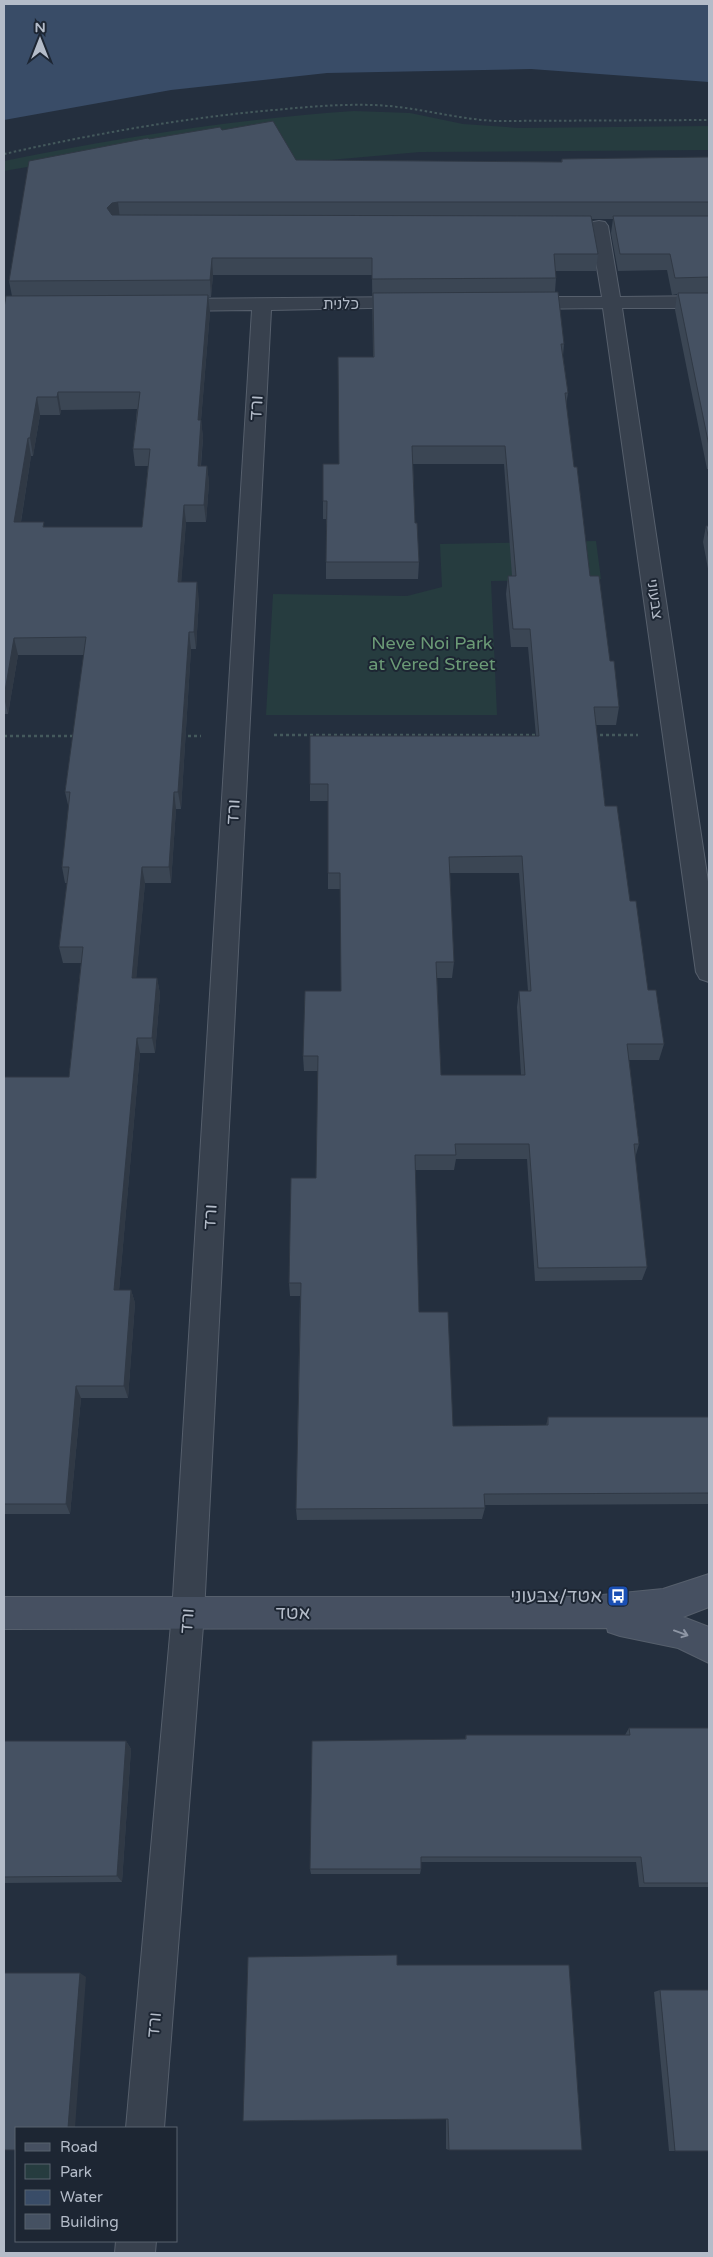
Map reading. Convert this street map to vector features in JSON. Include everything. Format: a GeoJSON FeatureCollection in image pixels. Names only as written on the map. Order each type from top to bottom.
{"type":"FeatureCollection","features":[{"type":"Feature","properties":{"kind":"street","name":"צבעוני"},"geometry":{"type":"LineString","coordinates":[[598,226],[612,303],[709,972]]}},
{"type":"Feature","properties":{"kind":"street"},"geometry":{"type":"LineString","coordinates":[[505,303],[709,302]]}},
{"type":"Feature","properties":{"kind":"street","name":"כלנית"},"geometry":{"type":"LineString","coordinates":[[153,305],[427,303]]}},
{"type":"Feature","properties":{"kind":"street","name":"ורד"},"geometry":{"type":"LineString","coordinates":[[145,2127],[188,1612],[262,304]]}},
{"type":"Feature","properties":{"kind":"street","name":"אטד"},"geometry":{"type":"LineString","coordinates":[[4,1613],[582,1614],[641,1610],[695,1598],[709,1590]]}},
{"type":"Feature","properties":{"kind":"street","name":"אטד"},"geometry":{"type":"LineString","coordinates":[[582,1614],[662,1627],[702,1641],[709,1646]]}},
{"type":"Feature","properties":{"kind":"path"},"geometry":{"type":"LineString","coordinates":[[4,154],[75,137],[154,124],[237,113],[320,107],[382,105],[426,110],[458,118],[520,122],[624,121],[671,118],[709,120]]}},
{"type":"Feature","properties":{"kind":"path"},"geometry":{"type":"LineString","coordinates":[[179,736],[546,735]]}},
{"type":"Feature","properties":{"kind":"path"},"geometry":{"type":"LineString","coordinates":[[585,735],[675,735]]}},
{"type":"Feature","properties":{"kind":"path"},"geometry":{"type":"LineString","coordinates":[[4,736],[82,736]]}},
{"type":"Feature","properties":{"kind":"green space"},"geometry":{"type":"Polygon","coordinates":[[[354,111],[410,113],[463,124],[519,128],[709,126],[709,150],[420,152],[296,163],[279,131],[218,134],[4,171],[4,161],[91,144],[222,124],[354,111]]]}},
{"type":"Feature","properties":{"kind":"green space","name":"Neve Noi Park at Vered Street"},"geometry":{"type":"Polygon","coordinates":[[[596,541],[601,579],[491,581],[497,715],[266,715],[273,594],[407,596],[442,587],[440,544],[596,541]]]}},
{"type":"Feature","properties":{"kind":"water"},"geometry":{"type":"Polygon","coordinates":[[[4,4],[709,4],[709,82],[531,69],[327,73],[171,90],[4,120],[4,4]]]}},
{"type":"Feature","properties":{"kind":"building"},"geometry":{"type":"Polygon","coordinates":[[[273,121],[296,160],[562,162],[562,159],[709,157],[709,202],[118,202],[112,203],[107,208],[112,215],[591,216],[598,254],[554,254],[556,278],[372,279],[372,258],[212,258],[210,280],[9,281],[29,161],[148,138],[220,127],[222,130],[273,121]]]}},
{"type":"Feature","properties":{"kind":"building"},"geometry":{"type":"Polygon","coordinates":[[[613,216],[709,216],[709,277],[675,278],[670,254],[620,254],[613,216]]]}},
{"type":"Feature","properties":{"kind":"building"},"geometry":{"type":"Polygon","coordinates":[[[558,292],[564,344],[561,344],[568,393],[565,393],[574,467],[577,467],[590,576],[599,576],[610,661],[614,661],[619,707],[594,707],[605,806],[617,806],[630,901],[636,901],[648,990],[656,990],[664,1044],[627,1044],[639,1144],[634,1144],[647,1267],[538,1268],[529,1144],[455,1144],[456,1155],[415,1155],[419,1312],[448,1312],[453,1426],[548,1425],[548,1417],[709,1417],[709,1493],[484,1494],[485,1508],[296,1509],[301,1283],[289,1283],[291,1178],[316,1178],[318,1056],[303,1056],[305,991],[341,991],[340,873],[328,873],[328,784],[310,784],[310,736],[539,736],[530,629],[513,629],[508,576],[516,576],[505,446],[412,446],[415,523],[417,523],[419,562],[326,562],[327,501],[323,501],[323,464],[339,464],[338,357],[374,357],[373,293],[558,292]],[[522,856],[449,857],[454,962],[436,962],[441,1075],[525,1075],[519,991],[531,991],[522,856]]]}},
{"type":"Feature","properties":{"kind":"building"},"geometry":{"type":"Polygon","coordinates":[[[678,293],[709,293],[709,446],[678,293]]]}},
{"type":"Feature","properties":{"kind":"building"},"geometry":{"type":"Polygon","coordinates":[[[208,295],[198,420],[201,420],[198,466],[207,466],[204,505],[184,505],[178,582],[197,582],[194,632],[189,632],[178,792],[174,792],[169,867],[142,867],[132,978],[157,978],[152,1038],[137,1038],[114,1290],[131,1290],[124,1386],[76,1386],[66,1504],[4,1504],[4,1077],[69,1077],[83,947],[59,947],[69,867],[62,867],[70,792],[65,792],[86,637],[14,638],[4,697],[4,308],[6,296],[208,295]],[[58,392],[57,397],[37,397],[14,522],[44,522],[43,527],[142,527],[150,449],[133,449],[140,392],[58,392]]]}},
{"type":"Feature","properties":{"kind":"building"},"geometry":{"type":"Polygon","coordinates":[[[706,526],[709,526],[709,540],[706,526]]]}},
{"type":"Feature","properties":{"kind":"building"},"geometry":{"type":"Polygon","coordinates":[[[629,1728],[709,1728],[709,1883],[644,1883],[641,1857],[421,1857],[421,1869],[310,1869],[312,1741],[466,1739],[466,1735],[630,1735],[629,1728]]]}},
{"type":"Feature","properties":{"kind":"building"},"geometry":{"type":"Polygon","coordinates":[[[4,1741],[126,1741],[117,1876],[4,1877],[4,1741]]]}},
{"type":"Feature","properties":{"kind":"building"},"geometry":{"type":"Polygon","coordinates":[[[397,1955],[397,1965],[569,1965],[582,2150],[449,2150],[448,2119],[243,2121],[248,1957],[397,1955]]]}},
{"type":"Feature","properties":{"kind":"building"},"geometry":{"type":"Polygon","coordinates":[[[4,1973],[80,1973],[68,2127],[15,2127],[15,2150],[4,2150],[4,1973]]]}},
{"type":"Feature","properties":{"kind":"building"},"geometry":{"type":"Polygon","coordinates":[[[660,1990],[709,1990],[709,2151],[675,2151],[660,1990]]]}},
{"type":"Feature","properties":{"kind":"place","name":"אטד/צבעוני"},"geometry":{"type":"Point","coordinates":[618,1596]}}]}
